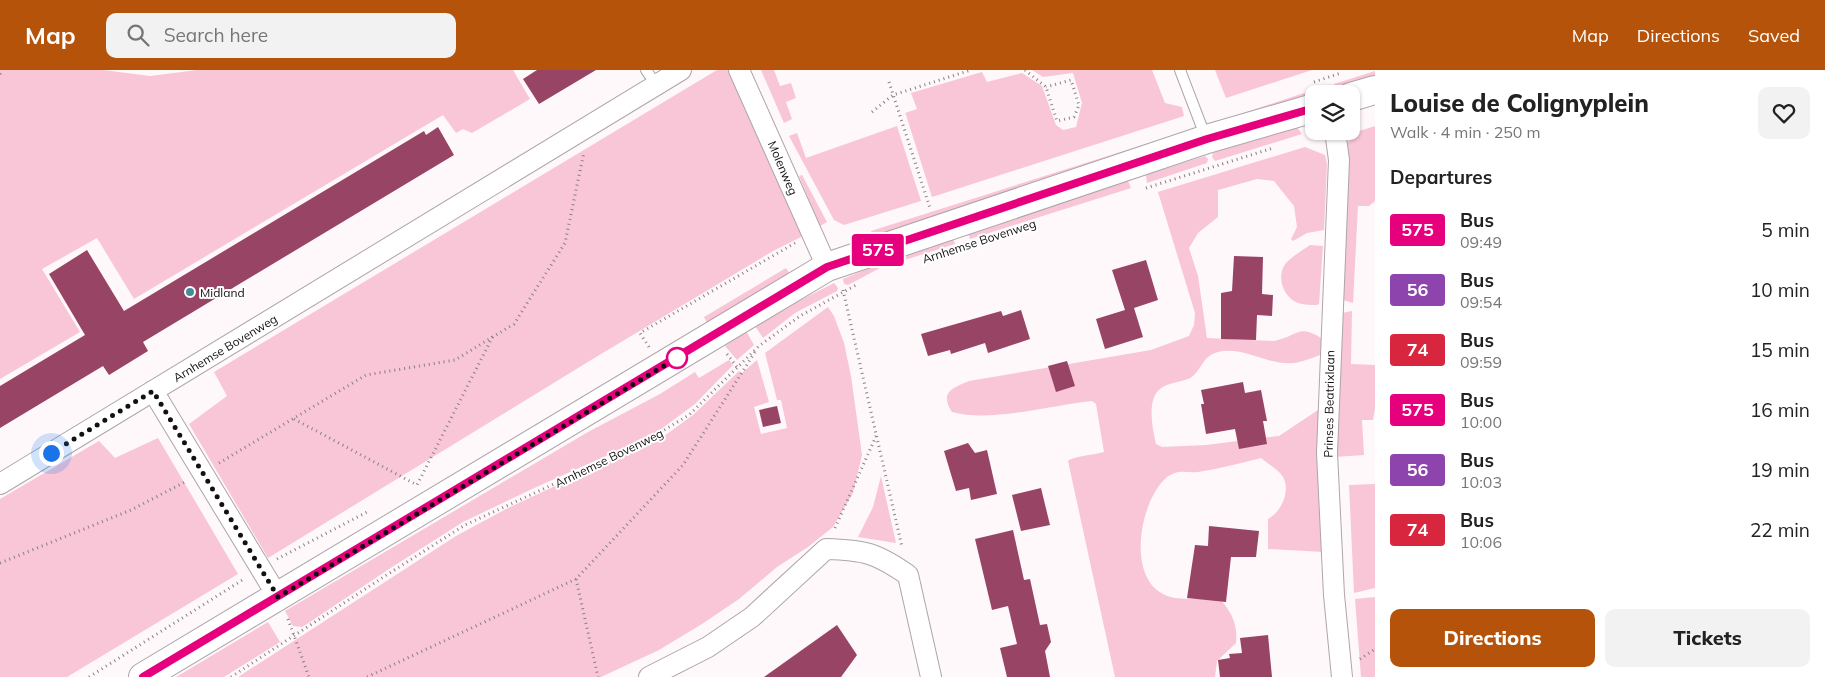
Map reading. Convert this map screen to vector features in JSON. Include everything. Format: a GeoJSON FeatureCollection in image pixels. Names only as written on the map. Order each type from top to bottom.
{"type":"FeatureCollection","features":[{"type":"Feature","properties":{"kind":"main road"},"geometry":{"type":"LineString","coordinates":[[1360,94],[1375,90]]}},
{"type":"Feature","properties":{"kind":"main road","name":"Arnhemse Bovenweg"},"geometry":{"type":"LineString","coordinates":[[143,677],[827,267],[1207,139],[1305,111]]}},
{"type":"Feature","properties":{"kind":"street","name":"Arnhemse Bovenweg"},"geometry":{"type":"LineString","coordinates":[[0,484],[589,127],[652,78],[681,70]]}},
{"type":"Feature","properties":{"kind":"street","name":"Molenweg"},"geometry":{"type":"LineString","coordinates":[[739,70],[810,234],[827,267]]}},
{"type":"Feature","properties":{"kind":"street","name":"Prinses Beatrixlaan"},"geometry":{"type":"LineString","coordinates":[[1336,140],[1339,160],[1327,453],[1334,595],[1342,677]]}},
{"type":"Feature","properties":{"kind":"street"},"geometry":{"type":"LineString","coordinates":[[153,391],[278,597]]}},
{"type":"Feature","properties":{"kind":"street"},"geometry":{"type":"LineString","coordinates":[[648,677],[708,647],[752,617],[826,550],[854,550],[882,558],[908,575],[931,677]]}},
{"type":"Feature","properties":{"kind":"lane"},"geometry":{"type":"LineString","coordinates":[[1180,70],[1207,139]]}},
{"type":"Feature","properties":{"kind":"path"},"geometry":{"type":"LineString","coordinates":[[0,74],[3,70]]}},
{"type":"Feature","properties":{"kind":"path"},"geometry":{"type":"LineString","coordinates":[[872,112],[893,95],[970,70]]}},
{"type":"Feature","properties":{"kind":"path"},"geometry":{"type":"LineString","coordinates":[[1025,70],[1046,87],[1057,121],[1074,117],[1079,105],[1071,80],[1046,87]]}},
{"type":"Feature","properties":{"kind":"path"},"geometry":{"type":"LineString","coordinates":[[889,82],[930,209]]}},
{"type":"Feature","properties":{"kind":"path"},"geometry":{"type":"LineString","coordinates":[[0,563],[131,510],[203,472],[366,376],[455,360],[514,324],[565,243],[589,127]]}},
{"type":"Feature","properties":{"kind":"path"},"geometry":{"type":"LineString","coordinates":[[1139,190],[1278,146]]}},
{"type":"Feature","properties":{"kind":"path"},"geometry":{"type":"LineString","coordinates":[[653,352],[640,333],[810,234]]}},
{"type":"Feature","properties":{"kind":"path"},"geometry":{"type":"LineString","coordinates":[[827,267],[844,291],[878,433],[908,575]]}},
{"type":"Feature","properties":{"kind":"path","name":"Arnhemse Bovenweg"},"geometry":{"type":"LineString","coordinates":[[231,677],[384,576],[465,526],[642,444],[664,431],[689,415],[759,346],[800,316],[860,284]]}},
{"type":"Feature","properties":{"kind":"path"},"geometry":{"type":"LineString","coordinates":[[294,418],[418,485],[493,336]]}},
{"type":"Feature","properties":{"kind":"path"},"geometry":{"type":"LineString","coordinates":[[367,677],[576,579],[684,465],[759,346]]}},
{"type":"Feature","properties":{"kind":"path"},"geometry":{"type":"LineString","coordinates":[[826,550],[878,433]]}},
{"type":"Feature","properties":{"kind":"path"},"geometry":{"type":"LineString","coordinates":[[576,579],[598,677]]}},
{"type":"Feature","properties":{"kind":"path"},"geometry":{"type":"LineString","coordinates":[[295,636],[309,677]]}},
{"type":"Feature","properties":{"kind":"shaded area"},"geometry":{"type":"Polygon","coordinates":[[[0,70],[103,70],[150,76],[197,70],[513,70],[530,99],[472,133],[463,129],[456,133],[443,115],[134,299],[97,238],[42,269],[80,332],[0,379],[0,70]]]}},
{"type":"Feature","properties":{"kind":"shaded area"},"geometry":{"type":"Polygon","coordinates":[[[717,70],[732,70],[807,234],[773,251],[596,357],[268,558],[189,424],[227,396],[214,372],[717,70]]]}},
{"type":"Feature","properties":{"kind":"shaded area"},"geometry":{"type":"Polygon","coordinates":[[[761,70],[774,70],[780,86],[791,83],[796,98],[786,102],[792,119],[784,123],[761,70]]]}},
{"type":"Feature","properties":{"kind":"shaded area"},"geometry":{"type":"Polygon","coordinates":[[[1032,70],[1152,70],[1165,103],[1182,107],[1184,116],[932,197],[905,113],[917,109],[911,93],[982,72],[987,82],[1022,73],[1042,86],[1056,125],[1063,130],[1076,127],[1082,103],[1073,73],[1043,77],[1032,70]]]}},
{"type":"Feature","properties":{"kind":"shaded area"},"geometry":{"type":"Polygon","coordinates":[[[1215,70],[1312,70],[1226,98],[1215,70]]]}},
{"type":"Feature","properties":{"kind":"shaded area"},"geometry":{"type":"Polygon","coordinates":[[[1375,71],[1375,80],[1359,85],[1334,84],[1375,71]]]}},
{"type":"Feature","properties":{"kind":"shaded area"},"geometry":{"type":"Polygon","coordinates":[[[1305,93],[1305,102],[1215,129],[1213,123],[1305,93]]]}},
{"type":"Feature","properties":{"kind":"shaded area"},"geometry":{"type":"Polygon","coordinates":[[[897,126],[921,201],[844,225],[834,220],[789,136],[797,133],[806,158],[897,126]]]}},
{"type":"Feature","properties":{"kind":"shaded area"},"geometry":{"type":"Polygon","coordinates":[[[1375,126],[1375,201],[1369,206],[1358,206],[1353,303],[1343,300],[1341,151],[1350,140],[1360,140],[1360,131],[1375,126]]]}},
{"type":"Feature","properties":{"kind":"shaded area"},"geometry":{"type":"Polygon","coordinates":[[[1297,127],[1302,134],[1215,161],[1212,157],[1213,153],[1297,127]]]}},
{"type":"Feature","properties":{"kind":"shaded area"},"geometry":{"type":"Polygon","coordinates":[[[1193,129],[1195,136],[875,242],[871,231],[1193,129]]]}},
{"type":"Feature","properties":{"kind":"shaded area"},"geometry":{"type":"Polygon","coordinates":[[[1305,147],[1325,155],[1327,164],[1324,230],[1307,233],[1293,241],[1291,239],[1297,227],[1294,206],[1274,181],[1257,179],[1218,190],[1218,217],[1198,233],[1189,248],[1198,276],[1207,338],[1273,341],[1303,331],[1324,340],[1323,354],[1305,361],[1284,363],[1237,352],[1228,351],[1212,354],[1192,377],[1166,385],[1160,389],[1153,400],[1152,415],[1156,444],[1162,447],[1206,445],[1279,436],[1321,408],[1323,552],[1268,549],[1268,519],[1281,506],[1286,488],[1281,474],[1261,458],[1214,469],[1178,472],[1169,476],[1156,490],[1144,521],[1141,557],[1145,573],[1153,586],[1171,597],[1184,599],[1218,597],[1227,607],[1235,623],[1236,643],[1217,661],[1215,677],[1115,677],[1068,461],[1104,452],[1096,404],[1092,401],[1021,412],[968,415],[952,412],[948,405],[947,395],[953,389],[969,381],[1151,350],[1189,336],[1194,325],[1195,313],[1158,192],[1305,147]]]}},
{"type":"Feature","properties":{"kind":"shaded area"},"geometry":{"type":"Polygon","coordinates":[[[1205,156],[1208,159],[1207,163],[1147,183],[1146,175],[1205,156]]]}},
{"type":"Feature","properties":{"kind":"shaded area"},"geometry":{"type":"Polygon","coordinates":[[[802,175],[827,222],[820,226],[799,176],[802,175]]]}},
{"type":"Feature","properties":{"kind":"shaded area"},"geometry":{"type":"Polygon","coordinates":[[[1128,181],[1131,188],[970,239],[968,233],[1128,181]]]}},
{"type":"Feature","properties":{"kind":"shaded area"},"geometry":{"type":"Polygon","coordinates":[[[953,238],[955,244],[886,266],[884,262],[953,238]]]}},
{"type":"Feature","properties":{"kind":"shaded area"},"geometry":{"type":"Polygon","coordinates":[[[1310,245],[1323,246],[1319,304],[1317,305],[1302,304],[1294,301],[1283,288],[1281,276],[1284,266],[1288,261],[1310,245]]]}},
{"type":"Feature","properties":{"kind":"shaded area"},"geometry":{"type":"Polygon","coordinates":[[[879,264],[880,268],[848,285],[844,284],[843,279],[879,264]]]}},
{"type":"Feature","properties":{"kind":"shaded area"},"geometry":{"type":"Polygon","coordinates":[[[786,268],[790,274],[753,301],[707,323],[704,317],[786,268]]]}},
{"type":"Feature","properties":{"kind":"shaded area"},"geometry":{"type":"Polygon","coordinates":[[[834,283],[838,288],[837,291],[795,313],[763,338],[755,326],[775,313],[834,283]]]}},
{"type":"Feature","properties":{"kind":"shaded area"},"geometry":{"type":"Polygon","coordinates":[[[828,307],[834,316],[844,343],[851,376],[862,455],[853,493],[833,527],[808,547],[777,567],[739,599],[702,624],[659,650],[601,677],[238,677],[456,536],[506,509],[667,434],[693,415],[739,371],[742,373],[757,360],[769,402],[754,407],[761,434],[787,428],[781,400],[777,400],[765,353],[828,307]]]}},
{"type":"Feature","properties":{"kind":"shaded area"},"geometry":{"type":"Polygon","coordinates":[[[1352,311],[1351,364],[1375,365],[1375,408],[1373,420],[1362,420],[1364,455],[1334,457],[1337,314],[1352,311]]]}},
{"type":"Feature","properties":{"kind":"shaded area"},"geometry":{"type":"Polygon","coordinates":[[[746,331],[754,345],[737,360],[725,346],[746,331]]]}},
{"type":"Feature","properties":{"kind":"shaded area"},"geometry":{"type":"Polygon","coordinates":[[[729,360],[733,365],[695,404],[653,435],[463,522],[307,624],[302,627],[293,626],[285,611],[588,432],[660,394],[695,372],[699,378],[729,360]]]}},
{"type":"Feature","properties":{"kind":"shaded area"},"geometry":{"type":"Polygon","coordinates":[[[158,438],[238,574],[67,677],[0,677],[0,499],[99,441],[115,458],[158,438]]]}},
{"type":"Feature","properties":{"kind":"shaded area"},"geometry":{"type":"Polygon","coordinates":[[[881,476],[896,543],[858,537],[873,507],[881,476]]]}},
{"type":"Feature","properties":{"kind":"shaded area"},"geometry":{"type":"Polygon","coordinates":[[[1375,484],[1375,588],[1354,593],[1349,485],[1375,484]]]}},
{"type":"Feature","properties":{"kind":"shaded area"},"geometry":{"type":"Polygon","coordinates":[[[1375,597],[1375,677],[1361,677],[1355,599],[1375,597]]]}},
{"type":"Feature","properties":{"kind":"shaded area"},"geometry":{"type":"Polygon","coordinates":[[[268,622],[280,642],[224,677],[176,677],[268,622]]]}},
{"type":"Feature","properties":{"kind":"building"},"geometry":{"type":"Polygon","coordinates":[[[537,70],[596,70],[539,104],[523,79],[537,70]]]}},
{"type":"Feature","properties":{"kind":"building","name":"Midland"},"geometry":{"type":"Polygon","coordinates":[[[438,127],[454,155],[143,342],[148,351],[109,375],[103,366],[0,428],[0,386],[85,335],[49,274],[87,250],[124,311],[424,131],[426,135],[438,127]]]}},
{"type":"Feature","properties":{"kind":"building"},"geometry":{"type":"Polygon","coordinates":[[[1234,256],[1263,257],[1262,294],[1273,295],[1272,316],[1257,315],[1256,340],[1221,339],[1221,293],[1232,291],[1234,256]]]}},
{"type":"Feature","properties":{"kind":"building"},"geometry":{"type":"Polygon","coordinates":[[[1146,260],[1158,300],[1134,308],[1143,337],[1105,349],[1096,319],[1125,310],[1112,270],[1146,260]]]}},
{"type":"Feature","properties":{"kind":"building"},"geometry":{"type":"Polygon","coordinates":[[[1021,310],[1030,339],[988,353],[985,343],[951,354],[950,350],[928,356],[921,334],[1001,311],[1003,316],[1021,310]]]}},
{"type":"Feature","properties":{"kind":"building"},"geometry":{"type":"Polygon","coordinates":[[[1067,361],[1075,386],[1056,392],[1048,366],[1067,361]]]}},
{"type":"Feature","properties":{"kind":"building"},"geometry":{"type":"Polygon","coordinates":[[[1243,382],[1245,393],[1261,390],[1267,421],[1263,421],[1267,444],[1239,449],[1235,429],[1206,434],[1201,404],[1204,404],[1201,390],[1243,382]]]}},
{"type":"Feature","properties":{"kind":"building"},"geometry":{"type":"Polygon","coordinates":[[[777,406],[781,423],[763,427],[759,410],[777,406]]]}},
{"type":"Feature","properties":{"kind":"building"},"geometry":{"type":"Polygon","coordinates":[[[968,443],[975,453],[987,450],[997,494],[971,500],[969,488],[956,491],[944,451],[968,443]]]}},
{"type":"Feature","properties":{"kind":"building"},"geometry":{"type":"Polygon","coordinates":[[[1041,488],[1050,525],[1021,531],[1012,495],[1041,488]]]}},
{"type":"Feature","properties":{"kind":"building"},"geometry":{"type":"Polygon","coordinates":[[[1209,526],[1259,531],[1256,557],[1231,557],[1226,602],[1187,598],[1195,545],[1208,546],[1209,526]]]}},
{"type":"Feature","properties":{"kind":"building"},"geometry":{"type":"Polygon","coordinates":[[[1013,530],[1024,580],[1030,579],[1040,625],[1047,624],[1051,642],[1045,651],[1050,677],[1007,677],[1000,648],[1017,644],[1008,606],[992,610],[975,539],[1013,530]]]}},
{"type":"Feature","properties":{"kind":"building"},"geometry":{"type":"Polygon","coordinates":[[[837,625],[857,655],[841,677],[764,677],[837,625]]]}},
{"type":"Feature","properties":{"kind":"building"},"geometry":{"type":"Polygon","coordinates":[[[1268,635],[1272,677],[1220,677],[1218,660],[1230,658],[1229,654],[1242,653],[1240,638],[1268,635]]]}},
{"type":"Feature","properties":{"kind":"bus line","name":"575"},"geometry":{"type":"LineString","coordinates":[[143,677],[827,267],[1207,139],[1305,111]]}},
{"type":"Feature","properties":{"kind":"place","name":"Midland"},"geometry":{"type":"Point","coordinates":[190,292]}},
{"type":"Feature","properties":{"kind":"route"},"geometry":{"type":"LineString","coordinates":[[51,453],[153,391],[278,597],[677,358]]}}]}
